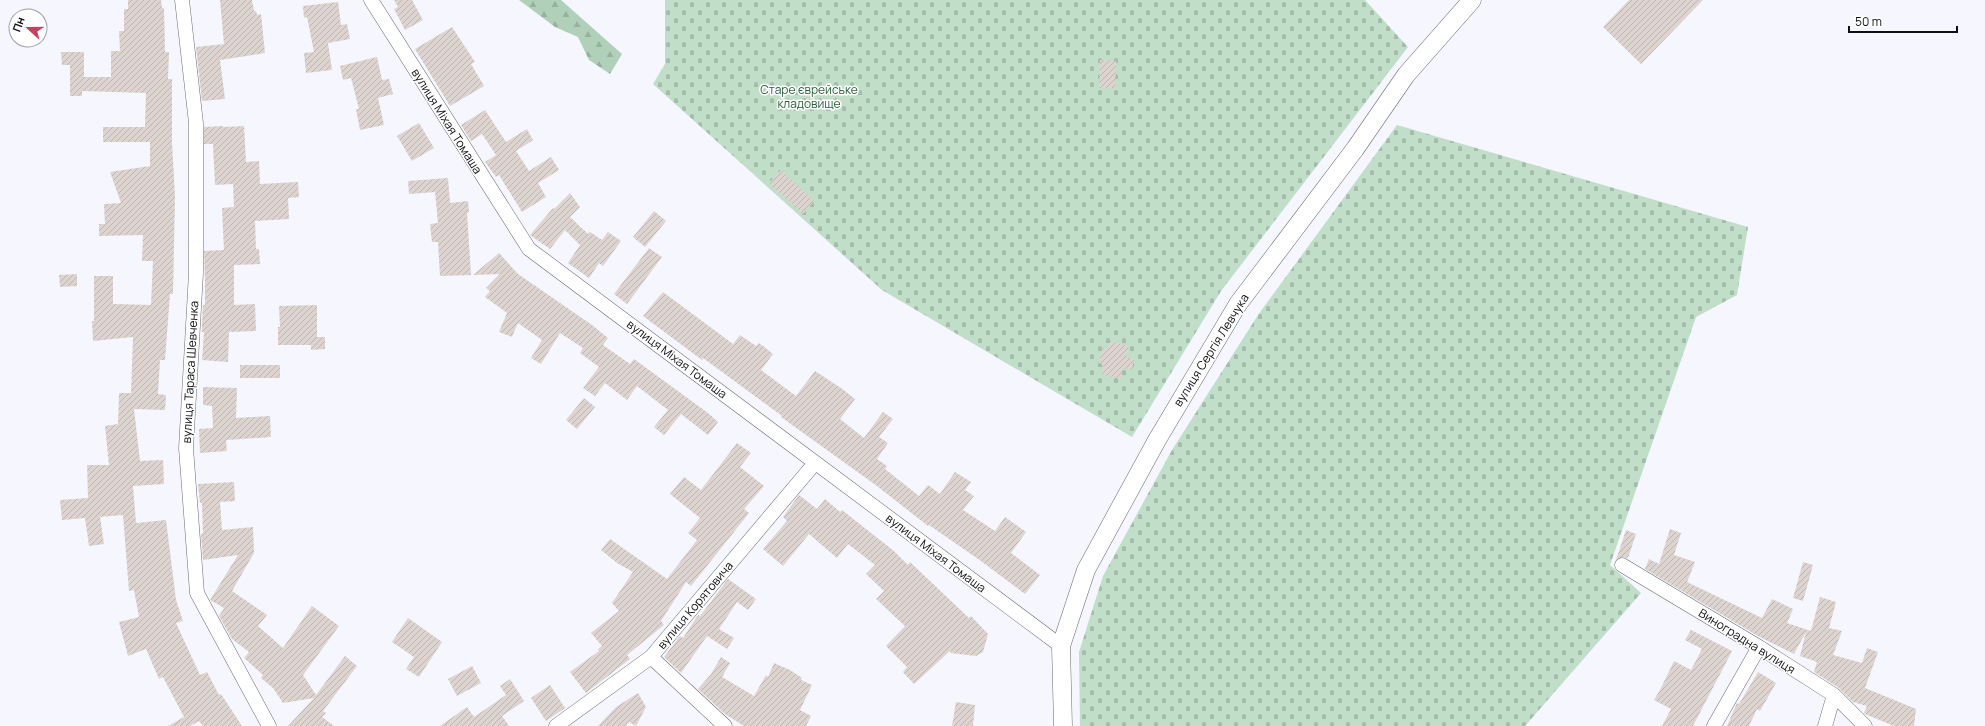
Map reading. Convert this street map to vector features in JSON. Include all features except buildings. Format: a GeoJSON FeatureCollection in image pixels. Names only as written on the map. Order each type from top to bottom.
{"type":"FeatureCollection","features":[{"type":"Feature","properties":{"kind":"main road","name":"вулиця Сергія Левчука"},"geometry":{"type":"LineString","coordinates":[[1063,726],[1060,646],[1086,570],[1156,440],[1238,304],[1355,149],[1406,75],[1472,0]]}},
{"type":"Feature","properties":{"kind":"street","name":"вулиця Тараса Шевченка"},"geometry":{"type":"LineString","coordinates":[[182,0],[196,124],[196,273],[186,448],[196,593],[269,726]]}},
{"type":"Feature","properties":{"kind":"street","name":"вулиця Міхая Томаша"},"geometry":{"type":"LineString","coordinates":[[370,0],[529,248],[1060,646]]}},
{"type":"Feature","properties":{"kind":"street","name":"вулиця Корятовича"},"geometry":{"type":"LineString","coordinates":[[556,726],[651,658],[815,463]]}},
{"type":"Feature","properties":{"kind":"street","name":"Виноградна вулиця"},"geometry":{"type":"LineString","coordinates":[[1622,565],[1759,647],[1834,695],[1865,726]]}},
{"type":"Feature","properties":{"kind":"street"},"geometry":{"type":"LineString","coordinates":[[1714,726],[1759,647]]}},
{"type":"Feature","properties":{"kind":"street"},"geometry":{"type":"LineString","coordinates":[[651,658],[725,726]]}},
{"type":"Feature","properties":{"kind":"street"},"geometry":{"type":"LineString","coordinates":[[1825,726],[1834,695]]}},
{"type":"Feature","properties":{"kind":"green space"},"geometry":{"type":"Polygon","coordinates":[[[519,0],[561,0],[622,54],[610,74],[589,60],[578,37],[555,27],[519,0]]]}},
{"type":"Feature","properties":{"kind":"green space","name":"Старе єврейське кладовище"},"geometry":{"type":"Polygon","coordinates":[[[665,0],[1365,0],[1408,47],[1221,291],[1132,437],[882,290],[653,84],[665,64],[665,0]]]}},
{"type":"Feature","properties":{"kind":"green space"},"geometry":{"type":"Polygon","coordinates":[[[1397,125],[1748,227],[1737,295],[1696,317],[1610,565],[1641,593],[1525,726],[1080,726],[1079,652],[1103,576],[1172,450],[1258,315],[1397,125]]]}}]}
